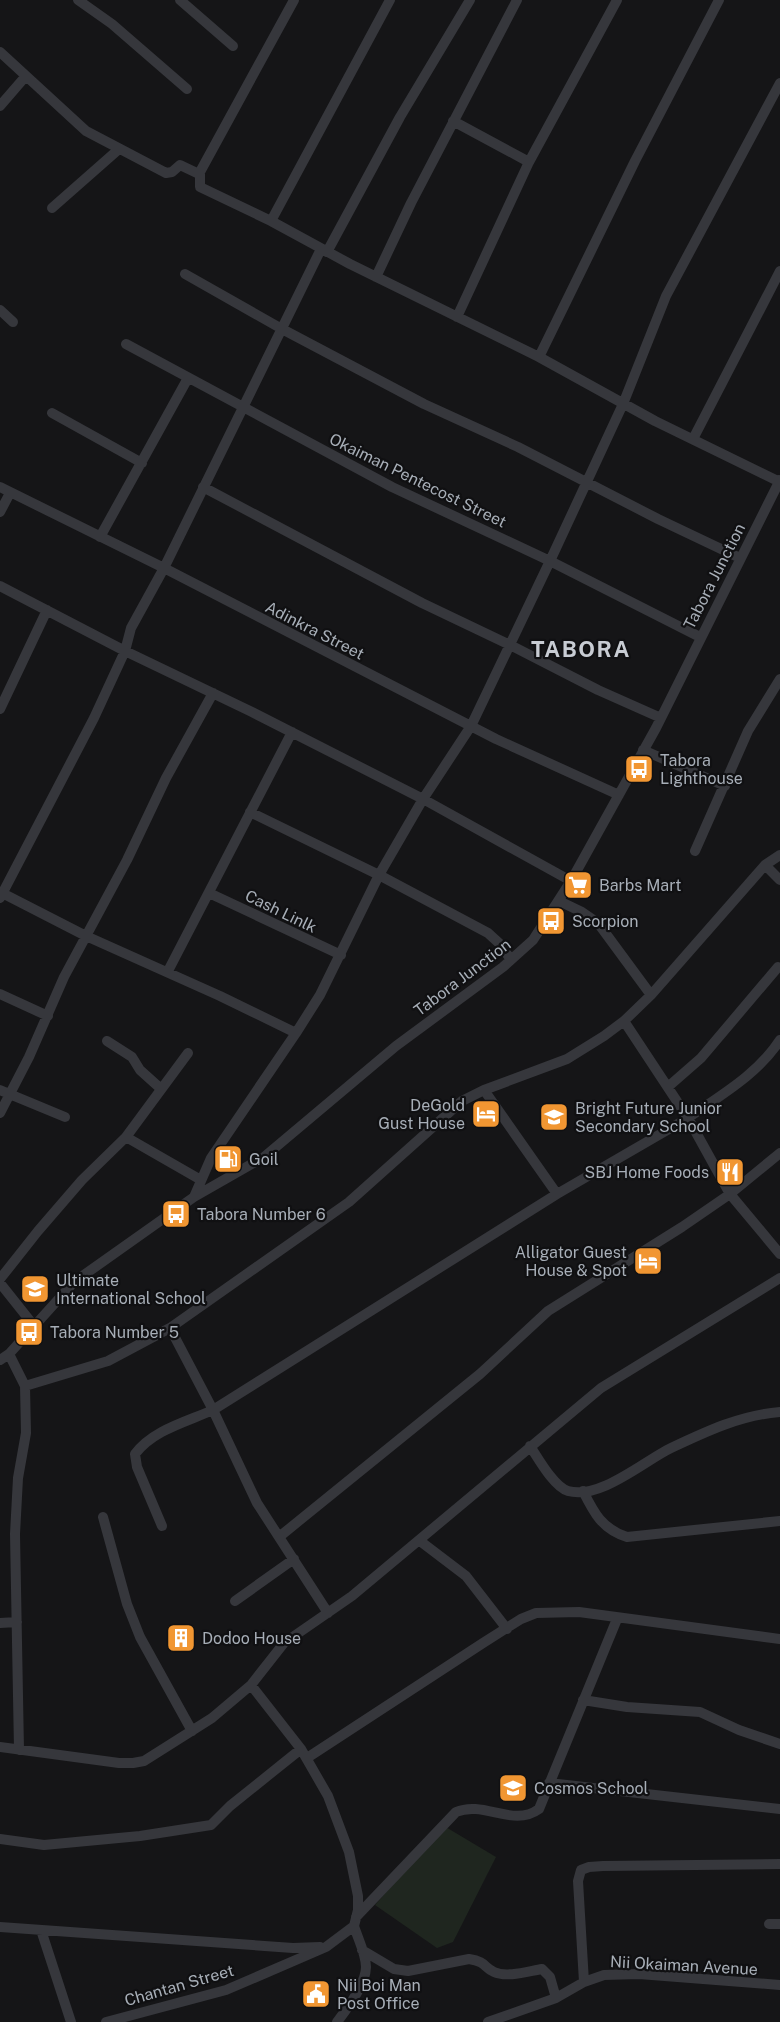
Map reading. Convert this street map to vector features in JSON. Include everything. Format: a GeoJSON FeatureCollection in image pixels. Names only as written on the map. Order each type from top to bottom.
{"type":"FeatureCollection","features":[{"type":"Feature","properties":{"kind":"street"},"geometry":{"type":"LineString","coordinates":[[78,0],[112,24],[187,89]]}},
{"type":"Feature","properties":{"kind":"street"},"geometry":{"type":"LineString","coordinates":[[180,0],[233,46]]}},
{"type":"Feature","properties":{"kind":"street"},"geometry":{"type":"LineString","coordinates":[[294,0],[197,173],[200,187],[538,357],[622,404],[780,481]]}},
{"type":"Feature","properties":{"kind":"street"},"geometry":{"type":"LineString","coordinates":[[271,221],[390,0]]}},
{"type":"Feature","properties":{"kind":"street"},"geometry":{"type":"LineString","coordinates":[[296,1034],[168,971],[86,936],[1,894],[60,785],[125,651],[131,628],[164,568],[282,328],[400,117],[470,0]]}},
{"type":"Feature","properties":{"kind":"street"},"geometry":{"type":"LineString","coordinates":[[376,277],[453,121],[517,0]]}},
{"type":"Feature","properties":{"kind":"street"},"geometry":{"type":"LineString","coordinates":[[458,317],[530,162],[617,0]]}},
{"type":"Feature","properties":{"kind":"street"},"geometry":{"type":"LineString","coordinates":[[538,357],[634,161],[719,0]]}},
{"type":"Feature","properties":{"kind":"street"},"geometry":{"type":"LineString","coordinates":[[0,52],[86,131],[166,172],[183,165],[197,173]]}},
{"type":"Feature","properties":{"kind":"street"},"geometry":{"type":"LineString","coordinates":[[0,106],[25,76]]}},
{"type":"Feature","properties":{"kind":"street"},"geometry":{"type":"LineString","coordinates":[[194,1197],[212,1158],[296,1034],[341,955],[379,875],[423,799],[471,726],[587,482],[666,297],[780,83]]}},
{"type":"Feature","properties":{"kind":"street"},"geometry":{"type":"LineString","coordinates":[[453,121],[530,162]]}},
{"type":"Feature","properties":{"kind":"street"},"geometry":{"type":"LineString","coordinates":[[52,208],[118,149]]}},
{"type":"Feature","properties":{"kind":"street"},"geometry":{"type":"LineString","coordinates":[[693,439],[780,271]]}},
{"type":"Feature","properties":{"kind":"street"},"geometry":{"type":"LineString","coordinates":[[184,274],[424,404],[518,447],[741,558]]}},
{"type":"Feature","properties":{"kind":"street"},"geometry":{"type":"LineString","coordinates":[[0,310],[13,322]]}},
{"type":"Feature","properties":{"kind":"street","name":"Okaiman Pentecost Street"},"geometry":{"type":"LineString","coordinates":[[126,344],[392,487],[550,561],[700,637]]}},
{"type":"Feature","properties":{"kind":"street"},"geometry":{"type":"LineString","coordinates":[[100,537],[188,378]]}},
{"type":"Feature","properties":{"kind":"street"},"geometry":{"type":"LineString","coordinates":[[52,413],[142,463]]}},
{"type":"Feature","properties":{"kind":"street","name":"Tabora Junction"},"geometry":{"type":"LineString","coordinates":[[5,1357],[74,1282],[194,1197],[264,1156],[396,1046],[511,960],[533,939],[571,881],[661,718],[780,481]]}},
{"type":"Feature","properties":{"kind":"street"},"geometry":{"type":"LineString","coordinates":[[203,487],[403,593],[598,690],[661,718]]}},
{"type":"Feature","properties":{"kind":"street"},"geometry":{"type":"LineString","coordinates":[[0,512],[5,490]]}},
{"type":"Feature","properties":{"kind":"street","name":"Adinkra Street"},"geometry":{"type":"LineString","coordinates":[[5,490],[164,568],[471,726],[619,795]]}},
{"type":"Feature","properties":{"kind":"street"},"geometry":{"type":"LineString","coordinates":[[0,586],[125,651],[423,799],[571,881]]}},
{"type":"Feature","properties":{"kind":"street"},"geometry":{"type":"LineString","coordinates":[[0,709],[47,610]]}},
{"type":"Feature","properties":{"kind":"street"},"geometry":{"type":"LineString","coordinates":[[695,851],[748,731],[780,680]]}},
{"type":"Feature","properties":{"kind":"street"},"geometry":{"type":"LineString","coordinates":[[0,1113],[5,1092],[48,1016],[166,778],[213,693]]}},
{"type":"Feature","properties":{"kind":"street"},"geometry":{"type":"LineString","coordinates":[[168,971],[292,732]]}},
{"type":"Feature","properties":{"kind":"street"},"geometry":{"type":"LineString","coordinates":[[643,750],[725,786]]}},
{"type":"Feature","properties":{"kind":"street"},"geometry":{"type":"LineString","coordinates":[[250,812],[379,875],[488,933],[500,944],[511,960]]}},
{"type":"Feature","properties":{"kind":"street"},"geometry":{"type":"LineString","coordinates":[[26,1386],[108,1361],[170,1328],[349,1202],[462,1101],[484,1090],[567,1059],[604,1036],[624,1021],[651,995],[765,866],[780,855]]}},
{"type":"Feature","properties":{"kind":"street"},"geometry":{"type":"LineString","coordinates":[[765,866],[780,880]]}},
{"type":"Feature","properties":{"kind":"street","name":"Cash Linlk"},"geometry":{"type":"LineString","coordinates":[[209,893],[341,955]]}},
{"type":"Feature","properties":{"kind":"street"},"geometry":{"type":"LineString","coordinates":[[559,901],[598,923],[651,995]]}},
{"type":"Feature","properties":{"kind":"street"},"geometry":{"type":"LineString","coordinates":[[669,1086],[701,1058],[778,966]]}},
{"type":"Feature","properties":{"kind":"street"},"geometry":{"type":"LineString","coordinates":[[0,994],[48,1016]]}},
{"type":"Feature","properties":{"kind":"street"},"geometry":{"type":"LineString","coordinates":[[624,1021],[669,1086],[730,1194],[780,1254]]}},
{"type":"Feature","properties":{"kind":"street"},"geometry":{"type":"LineString","coordinates":[[162,1526],[137,1467],[135,1454],[143,1444],[155,1435],[213,1410],[557,1194],[688,1118],[740,1081],[772,1052],[780,1040]]}},
{"type":"Feature","properties":{"kind":"street"},"geometry":{"type":"LineString","coordinates":[[107,1041],[132,1057],[140,1071],[160,1088]]}},
{"type":"Feature","properties":{"kind":"street"},"geometry":{"type":"LineString","coordinates":[[35,1327],[0,1281],[38,1230],[82,1180],[126,1137],[188,1053]]}},
{"type":"Feature","properties":{"kind":"street"},"geometry":{"type":"LineString","coordinates":[[484,1090],[557,1194]]}},
{"type":"Feature","properties":{"kind":"street"},"geometry":{"type":"LineString","coordinates":[[5,1092],[65,1117]]}},
{"type":"Feature","properties":{"kind":"street"},"geometry":{"type":"LineString","coordinates":[[126,1137],[201,1180]]}},
{"type":"Feature","properties":{"kind":"street"},"geometry":{"type":"LineString","coordinates":[[279,1537],[480,1374],[548,1311],[682,1227],[730,1194],[780,1153]]}},
{"type":"Feature","properties":{"kind":"street"},"geometry":{"type":"LineString","coordinates":[[0,1747],[133,1763],[144,1761],[212,1718],[251,1686],[285,1643],[328,1614],[420,1541],[601,1388],[780,1278]]}},
{"type":"Feature","properties":{"kind":"street"},"geometry":{"type":"LineString","coordinates":[[170,1328],[213,1410],[247,1484],[328,1614]]}},
{"type":"Feature","properties":{"kind":"street"},"geometry":{"type":"LineString","coordinates":[[5,1357],[26,1386],[26,1433],[18,1478],[15,1534],[19,1750]]}},
{"type":"Feature","properties":{"kind":"street"},"geometry":{"type":"LineString","coordinates":[[530,1446],[555,1483],[570,1492],[583,1491],[608,1484],[669,1449],[726,1423],[750,1416],[780,1412]]}},
{"type":"Feature","properties":{"kind":"street"},"geometry":{"type":"LineString","coordinates":[[583,1491],[594,1515],[606,1528],[627,1537],[780,1521]]}},
{"type":"Feature","properties":{"kind":"street"},"geometry":{"type":"LineString","coordinates":[[103,1517],[136,1628],[192,1731]]}},
{"type":"Feature","properties":{"kind":"street"},"geometry":{"type":"LineString","coordinates":[[420,1541],[466,1576],[507,1629]]}},
{"type":"Feature","properties":{"kind":"street"},"geometry":{"type":"LineString","coordinates":[[235,1601],[294,1559]]}},
{"type":"Feature","properties":{"kind":"street"},"geometry":{"type":"LineString","coordinates":[[0,1839],[44,1845],[140,1836],[212,1825],[230,1806],[304,1754],[521,1619],[536,1613],[579,1612],[617,1619],[780,1639]]}},
{"type":"Feature","properties":{"kind":"street","name":"Chantan Street"},"geometry":{"type":"LineString","coordinates":[[106,2022],[226,1990],[326,1947],[355,1921],[456,1812],[473,1807],[517,1817],[530,1815],[539,1809],[617,1619]]}},
{"type":"Feature","properties":{"kind":"street"},"geometry":{"type":"LineString","coordinates":[[0,1623],[17,1622]]}},
{"type":"Feature","properties":{"kind":"street"},"geometry":{"type":"LineString","coordinates":[[251,1686],[304,1754],[328,1796],[349,1852],[358,1896],[355,1921],[366,1969],[350,2006],[338,2022]]}},
{"type":"Feature","properties":{"kind":"street"},"geometry":{"type":"LineString","coordinates":[[584,1700],[627,1707],[700,1712],[739,1730],[780,1744]]}},
{"type":"Feature","properties":{"kind":"street"},"geometry":{"type":"LineString","coordinates":[[549,1783],[780,1809]]}},
{"type":"Feature","properties":{"kind":"street"},"geometry":{"type":"LineString","coordinates":[[584,1982],[578,1881],[581,1870],[596,1866],[780,1864]]}},
{"type":"Feature","properties":{"kind":"street"},"geometry":{"type":"LineString","coordinates":[[0,1927],[293,1948],[326,1947]]}},
{"type":"Feature","properties":{"kind":"street"},"geometry":{"type":"LineString","coordinates":[[41,1930],[71,2022]]}},
{"type":"Feature","properties":{"kind":"street"},"geometry":{"type":"LineString","coordinates":[[362,1950],[394,1969],[408,1971],[470,1959],[480,1961],[493,1972],[503,1974],[542,1969],[550,1977],[556,1998]]}},
{"type":"Feature","properties":{"kind":"street","name":"Nii Okaiman Avenue"},"geometry":{"type":"LineString","coordinates":[[488,2022],[556,1998],[584,1982],[604,1975],[626,1973],[780,1985]]}},
{"type":"Feature","properties":{"kind":"shaded area"},"geometry":{"type":"Polygon","coordinates":[[[444,1826],[496,1857],[453,1942],[437,1948],[375,1905],[444,1826]]]}},
{"type":"Feature","properties":{"kind":"place","name":"Tabora Lighthouse"},"geometry":{"type":"Point","coordinates":[639,769]}},
{"type":"Feature","properties":{"kind":"place","name":"Barbs Mart"},"geometry":{"type":"Point","coordinates":[578,885]}},
{"type":"Feature","properties":{"kind":"place","name":"Scorpion"},"geometry":{"type":"Point","coordinates":[551,921]}},
{"type":"Feature","properties":{"kind":"place","name":"DeGold Gust House"},"geometry":{"type":"Point","coordinates":[486,1114]}},
{"type":"Feature","properties":{"kind":"place","name":"Bright Future Junior Secondary School"},"geometry":{"type":"Point","coordinates":[554,1117]}},
{"type":"Feature","properties":{"kind":"place","name":"Goil"},"geometry":{"type":"Point","coordinates":[228,1159]}},
{"type":"Feature","properties":{"kind":"place","name":"SBJ Home Foods"},"geometry":{"type":"Point","coordinates":[730,1172]}},
{"type":"Feature","properties":{"kind":"place","name":"Tabora Number 6"},"geometry":{"type":"Point","coordinates":[176,1214]}},
{"type":"Feature","properties":{"kind":"place","name":"Alligator Guest House & Spot"},"geometry":{"type":"Point","coordinates":[648,1261]}},
{"type":"Feature","properties":{"kind":"place","name":"Ultimate International School"},"geometry":{"type":"Point","coordinates":[35,1289]}},
{"type":"Feature","properties":{"kind":"place","name":"Tabora Number 5"},"geometry":{"type":"Point","coordinates":[29,1332]}},
{"type":"Feature","properties":{"kind":"place","name":"Dodoo House"},"geometry":{"type":"Point","coordinates":[181,1638]}},
{"type":"Feature","properties":{"kind":"place","name":"Cosmos School"},"geometry":{"type":"Point","coordinates":[513,1788]}},
{"type":"Feature","properties":{"kind":"place","name":"Nii Boi Man Post Office"},"geometry":{"type":"Point","coordinates":[316,1994]}},
{"type":"Feature","properties":{"kind":"district","name":"TABORA"},"geometry":{"type":"Point","coordinates":[581,649]}}]}
